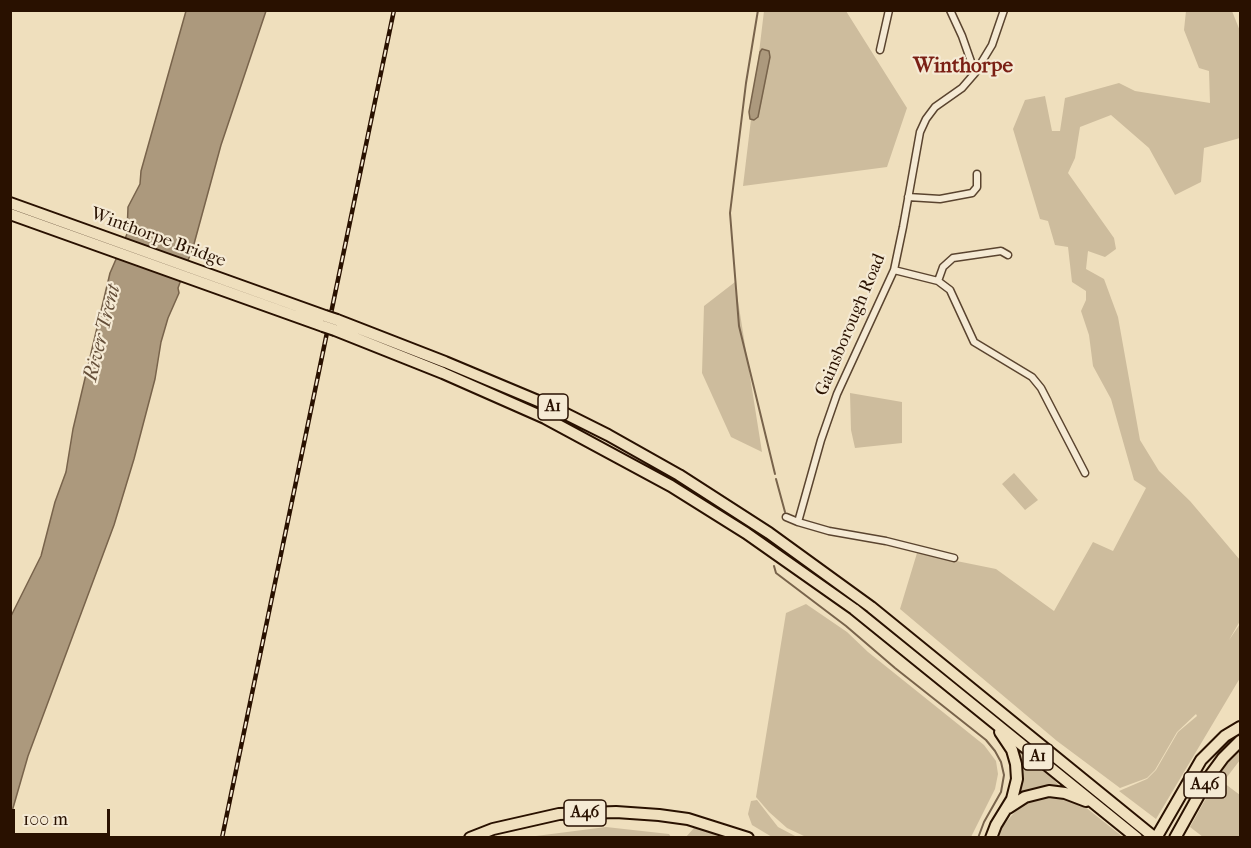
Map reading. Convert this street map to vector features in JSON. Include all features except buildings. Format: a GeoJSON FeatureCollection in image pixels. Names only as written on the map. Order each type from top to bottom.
{"type":"FeatureCollection","features":[{"type":"Feature","properties":{"kind":"highway","name":"A1"},"geometry":{"type":"LineString","coordinates":[[10,203],[64,227]]}},
{"type":"Feature","properties":{"kind":"highway","name":"A1"},"geometry":{"type":"LineString","coordinates":[[10,214],[64,227]]}},
{"type":"Feature","properties":{"kind":"highway","name":"Winthorpe Bridge"},"geometry":{"type":"LineString","coordinates":[[64,227],[336,325]]}},
{"type":"Feature","properties":{"kind":"highway","name":"A1"},"geometry":{"type":"LineString","coordinates":[[336,325],[445,362],[550,406],[608,435],[679,476],[769,533],[871,607],[1156,837]]}},
{"type":"Feature","properties":{"kind":"highway","name":"A1"},"geometry":{"type":"LineString","coordinates":[[336,325],[545,418],[671,486],[746,533],[855,609],[1137,837]]}},
{"type":"Feature","properties":{"kind":"highway"},"geometry":{"type":"LineString","coordinates":[[979,709],[1009,743],[1015,757],[1017,772],[1016,786],[991,837]]}},
{"type":"Feature","properties":{"kind":"highway","name":"A46"},"geometry":{"type":"LineString","coordinates":[[1156,837],[1201,760],[1240,720]]}},
{"type":"Feature","properties":{"kind":"highway","name":"A46"},"geometry":{"type":"LineString","coordinates":[[1225,736],[1240,727]]}},
{"type":"Feature","properties":{"kind":"highway","name":"A46"},"geometry":{"type":"LineString","coordinates":[[1175,837],[1209,777],[1240,741]]}},
{"type":"Feature","properties":{"kind":"highway"},"geometry":{"type":"LineString","coordinates":[[1006,810],[1025,797],[1049,791],[1065,793],[1097,805]]}},
{"type":"Feature","properties":{"kind":"highway","name":"A46"},"geometry":{"type":"LineString","coordinates":[[470,837],[526,821],[580,813],[616,812],[659,815],[703,823],[748,837]]}},
{"type":"Feature","properties":{"kind":"street"},"geometry":{"type":"LineString","coordinates":[[880,50],[889,10]]}},
{"type":"Feature","properties":{"kind":"street"},"geometry":{"type":"LineString","coordinates":[[950,10],[975,73]]}},
{"type":"Feature","properties":{"kind":"street","name":"Gainsborough Road"},"geometry":{"type":"LineString","coordinates":[[798,522],[821,440],[837,394],[894,270],[920,132],[935,107],[962,88],[975,73],[992,45],[1004,10]]}},
{"type":"Feature","properties":{"kind":"street"},"geometry":{"type":"LineString","coordinates":[[908,197],[939,199],[972,193],[977,187],[977,174]]}},
{"type":"Feature","properties":{"kind":"street"},"geometry":{"type":"LineString","coordinates":[[938,282],[943,267],[953,258],[1000,251],[1008,255]]}},
{"type":"Feature","properties":{"kind":"street"},"geometry":{"type":"LineString","coordinates":[[894,270],[938,282],[950,290],[974,342],[1032,377],[1041,388],[1085,473]]}},
{"type":"Feature","properties":{"kind":"street"},"geometry":{"type":"LineString","coordinates":[[786,517],[829,531],[886,541],[954,558]]}},
{"type":"Feature","properties":{"kind":"shaded area"},"geometry":{"type":"Polygon","coordinates":[[[764,11],[846,11],[907,108],[887,167],[743,186],[764,11]]]}},
{"type":"Feature","properties":{"kind":"shaded area"},"geometry":{"type":"Polygon","coordinates":[[[1186,11],[1232,11],[1240,31],[1240,138],[1204,148],[1201,182],[1175,195],[1149,148],[1111,115],[1080,127],[1075,158],[1068,173],[1114,238],[1116,249],[1105,257],[1088,251],[1086,269],[1104,279],[1118,317],[1140,440],[1159,471],[1190,501],[1240,560],[1240,621],[1229,640],[1240,624],[1240,678],[1156,819],[1119,791],[1147,779],[1156,770],[1178,732],[1197,716],[1196,714],[1177,732],[1155,770],[1147,778],[1120,788],[1057,741],[900,609],[917,553],[996,569],[1054,611],[1093,542],[1113,551],[1146,488],[1134,480],[1111,399],[1093,366],[1089,335],[1081,311],[1086,300],[1086,291],[1072,282],[1068,247],[1055,245],[1048,221],[1040,219],[1013,129],[1025,100],[1045,96],[1052,131],[1060,131],[1065,98],[1119,83],[1135,91],[1210,103],[1209,71],[1199,68],[1184,30],[1186,11]]]}},
{"type":"Feature","properties":{"kind":"shaded area"},"geometry":{"type":"Polygon","coordinates":[[[735,282],[762,452],[731,437],[702,373],[704,306],[735,282]]]}},
{"type":"Feature","properties":{"kind":"shaded area"},"geometry":{"type":"Polygon","coordinates":[[[850,393],[902,402],[902,443],[855,448],[851,430],[850,393]]]}},
{"type":"Feature","properties":{"kind":"shaded area"},"geometry":{"type":"Polygon","coordinates":[[[1014,473],[1038,500],[1025,510],[1002,484],[1014,473]]]}},
{"type":"Feature","properties":{"kind":"shaded area"},"geometry":{"type":"Polygon","coordinates":[[[806,604],[847,632],[868,652],[984,745],[996,761],[998,774],[995,789],[971,837],[806,837],[787,828],[756,797],[786,613],[806,604]]]}},
{"type":"Feature","properties":{"kind":"shaded area"},"geometry":{"type":"Polygon","coordinates":[[[1014,743],[1044,768],[1061,788],[1015,799],[1014,743]]]}},
{"type":"Feature","properties":{"kind":"shaded area"},"geometry":{"type":"Polygon","coordinates":[[[1240,747],[1240,760],[1227,777],[1222,771],[1240,747]]]}},
{"type":"Feature","properties":{"kind":"shaded area"},"geometry":{"type":"Polygon","coordinates":[[[1220,780],[1240,795],[1240,837],[1203,837],[1190,827],[1205,800],[1220,780]]]}},
{"type":"Feature","properties":{"kind":"shaded area"},"geometry":{"type":"Polygon","coordinates":[[[1053,795],[1084,806],[1123,837],[997,838],[1001,828],[1019,807],[1035,797],[1053,795]]]}},
{"type":"Feature","properties":{"kind":"shaded area"},"geometry":{"type":"Polygon","coordinates":[[[757,800],[778,827],[797,837],[772,837],[752,825],[748,814],[751,801],[757,800]]]}},
{"type":"Feature","properties":{"kind":"shaded area"},"geometry":{"type":"Polygon","coordinates":[[[606,827],[669,834],[671,837],[528,837],[606,827]]]}},
{"type":"Feature","properties":{"kind":"shaded area"},"geometry":{"type":"Polygon","coordinates":[[[694,828],[729,837],[685,838],[694,828]]]}},
{"type":"Feature","properties":{"kind":"water","name":"River Trent"},"geometry":{"type":"Polygon","coordinates":[[[186,11],[266,11],[221,145],[194,244],[178,288],[179,293],[168,318],[161,342],[155,379],[114,525],[28,756],[11,815],[11,616],[41,556],[55,502],[66,472],[73,429],[110,273],[127,234],[128,207],[140,184],[141,171],[186,11]]]}},
{"type":"Feature","properties":{"kind":"water"},"geometry":{"type":"Polygon","coordinates":[[[762,49],[769,51],[770,57],[758,117],[754,120],[750,119],[749,112],[762,49]]]}},
{"type":"Feature","properties":{"kind":"waterway"},"geometry":{"type":"LineString","coordinates":[[758,10],[746,83],[730,213],[739,326],[775,474]]}},
{"type":"Feature","properties":{"kind":"waterway"},"geometry":{"type":"LineString","coordinates":[[776,479],[785,512]]}},
{"type":"Feature","properties":{"kind":"waterway"},"geometry":{"type":"LineString","coordinates":[[774,566],[776,573],[846,626],[986,740],[995,751],[1004,775],[1001,792],[978,838]]}},
{"type":"Feature","properties":{"kind":"railway"},"geometry":{"type":"LineString","coordinates":[[222,838],[394,10]]}},
{"type":"Feature","properties":{"kind":"district","name":"Winthorpe"},"geometry":{"type":"Point","coordinates":[963,67]}}]}
